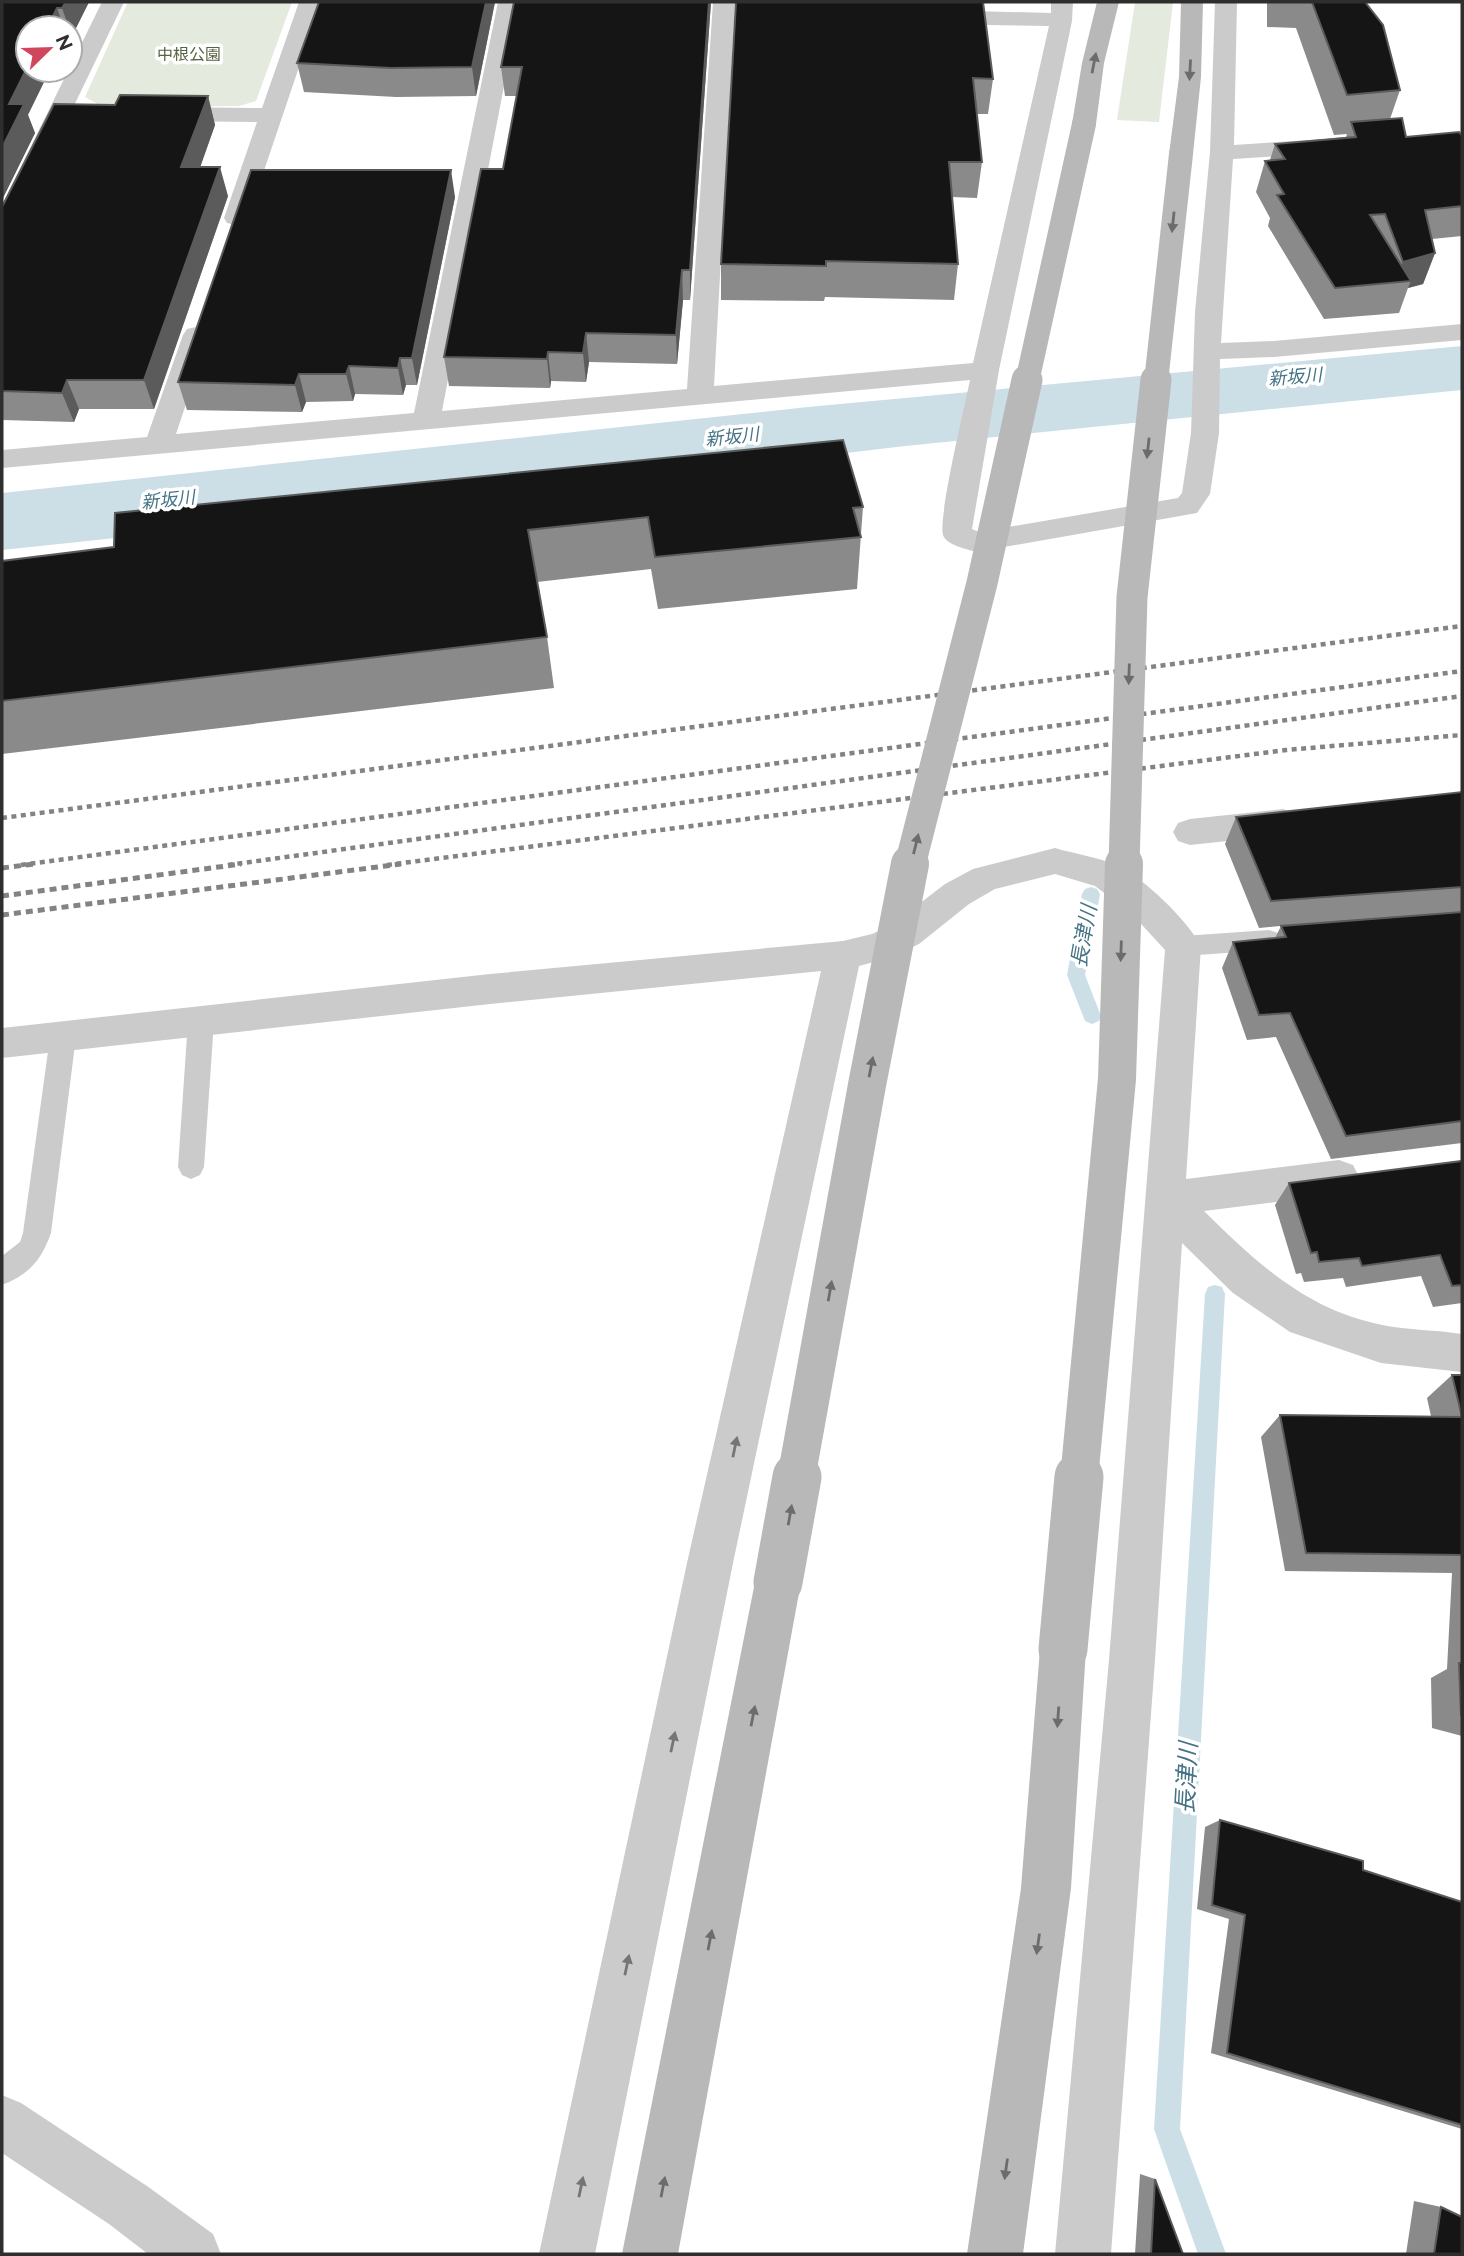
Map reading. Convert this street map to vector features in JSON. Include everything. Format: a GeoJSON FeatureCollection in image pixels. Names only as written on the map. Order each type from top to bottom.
{"type":"FeatureCollection","features":[{"type":"Feature","properties":{"kind":"street"},"geometry":{"type":"LineString","coordinates":[[2,230],[113,2]]}},
{"type":"Feature","properties":{"kind":"street"},"geometry":{"type":"LineString","coordinates":[[230,234],[310,2]]}},
{"type":"Feature","properties":{"kind":"street"},"geometry":{"type":"LineString","coordinates":[[426,421],[509,2]]}},
{"type":"Feature","properties":{"kind":"street"},"geometry":{"type":"LineString","coordinates":[[650,2254],[778,1582],[867,1084],[910,865],[1000,506],[1108,2]]}},
{"type":"Feature","properties":{"kind":"street"},"geometry":{"type":"LineString","coordinates":[[995,2254],[1045,1888],[1063,1649],[1117,1079],[1132,597],[1190,77],[1192,2]]}},
{"type":"Feature","properties":{"kind":"street"},"geometry":{"type":"LineString","coordinates":[[912,17],[1033,18],[1061,11],[985,370],[969,459],[957,534],[976,542],[1187,506],[1196,494],[1205,433],[1208,312],[1222,152],[1226,2]]}},
{"type":"Feature","properties":{"kind":"street"},"geometry":{"type":"LineString","coordinates":[[700,397],[724,9],[750,16]]}},
{"type":"Feature","properties":{"kind":"street"},"geometry":{"type":"LineString","coordinates":[[59,113],[86,113]]}},
{"type":"Feature","properties":{"kind":"street"},"geometry":{"type":"LineString","coordinates":[[139,114],[271,115]]}},
{"type":"Feature","properties":{"kind":"street"},"geometry":{"type":"LineString","coordinates":[[1222,152],[1270,151],[1352,143]]}},
{"type":"Feature","properties":{"kind":"street"},"geometry":{"type":"LineString","coordinates":[[158,445],[203,313]]}},
{"type":"Feature","properties":{"kind":"street"},"geometry":{"type":"LineString","coordinates":[[1208,351],[1274,349],[1462,332]]}},
{"type":"Feature","properties":{"kind":"street"},"geometry":{"type":"LineString","coordinates":[[2,459],[985,370]]}},
{"type":"Feature","properties":{"kind":"street"},"geometry":{"type":"LineString","coordinates":[[1190,832],[1312,819]]}},
{"type":"Feature","properties":{"kind":"street"},"geometry":{"type":"LineString","coordinates":[[2,1043],[489,989],[843,955],[879,947],[906,934],[957,894],[985,878],[1055,861],[1107,876],[1144,904],[1183,946],[1132,1660],[1083,2254]]}},
{"type":"Feature","properties":{"kind":"street"},"geometry":{"type":"LineString","coordinates":[[568,2254],[710,1563],[843,955]]}},
{"type":"Feature","properties":{"kind":"street"},"geometry":{"type":"LineString","coordinates":[[1164,1199],[1367,1174]]}},
{"type":"Feature","properties":{"kind":"street"},"geometry":{"type":"LineString","coordinates":[[1164,1199],[1247,1280],[1305,1319],[1381,1344],[1462,1353]]}},
{"type":"Feature","properties":{"kind":"street"},"geometry":{"type":"LineString","coordinates":[[2,2122],[128,2205],[193,2254]]}},
{"type":"Feature","properties":{"kind":"lane"},"geometry":{"type":"LineString","coordinates":[[1183,946],[1295,937]]}},
{"type":"Feature","properties":{"kind":"lane"},"geometry":{"type":"LineString","coordinates":[[191,1167],[201,1021]]}},
{"type":"Feature","properties":{"kind":"lane"},"geometry":{"type":"LineString","coordinates":[[2,1272],[31,1250],[37,1233],[63,1037]]}},
{"type":"Feature","properties":{"kind":"green space","name":"中根公園"},"geometry":{"type":"Polygon","coordinates":[[[128,2],[292,2],[256,101],[239,106],[103,107],[85,97],[128,2]]]}},
{"type":"Feature","properties":{"kind":"green space"},"geometry":{"type":"Polygon","coordinates":[[[1135,2],[1173,2],[1159,122],[1117,120],[1135,2]]]}},
{"type":"Feature","properties":{"kind":"water","name":"新坂川"},"geometry":{"type":"Polygon","coordinates":[[[1462,346],[1462,390],[905,446],[2,550],[2,493],[808,407],[1462,346]]]}},
{"type":"Feature","properties":{"kind":"building"},"geometry":{"type":"Polygon","coordinates":[[[2,2],[66,2],[62,8],[57,8],[54,14],[14,14],[14,84],[19,84],[9,104],[24,104],[2,148],[2,2]]]}},
{"type":"Feature","properties":{"kind":"building"},"geometry":{"type":"Polygon","coordinates":[[[319,2],[486,2],[472,67],[391,68],[297,63],[319,2]]]}},
{"type":"Feature","properties":{"kind":"building"},"geometry":{"type":"Polygon","coordinates":[[[514,2],[709,2],[690,270],[682,270],[676,335],[586,333],[583,353],[548,352],[547,359],[444,357],[481,169],[503,169],[522,67],[501,67],[514,2]]]}},
{"type":"Feature","properties":{"kind":"building"},"geometry":{"type":"Polygon","coordinates":[[[736,2],[983,2],[993,79],[973,78],[982,162],[949,162],[958,264],[826,261],[826,266],[721,264],[736,2]]]}},
{"type":"Feature","properties":{"kind":"building"},"geometry":{"type":"Polygon","coordinates":[[[1312,2],[1365,2],[1383,25],[1400,90],[1347,95],[1312,2]]]}},
{"type":"Feature","properties":{"kind":"building"},"geometry":{"type":"Polygon","coordinates":[[[120,95],[208,96],[181,167],[220,167],[144,380],[67,380],[62,393],[2,391],[2,207],[54,104],[115,105],[120,95]]]}},
{"type":"Feature","properties":{"kind":"building"},"geometry":{"type":"Polygon","coordinates":[[[1402,118],[1406,137],[1459,132],[1462,136],[1462,206],[1425,210],[1435,253],[1403,262],[1385,214],[1370,215],[1411,281],[1335,288],[1277,195],[1284,194],[1265,161],[1285,159],[1275,144],[1356,137],[1351,122],[1402,118]]]}},
{"type":"Feature","properties":{"kind":"building"},"geometry":{"type":"Polygon","coordinates":[[[251,170],[451,170],[412,358],[400,358],[398,368],[349,366],[346,374],[299,374],[295,385],[178,382],[251,170]]]}},
{"type":"Feature","properties":{"kind":"building"},"geometry":{"type":"Polygon","coordinates":[[[843,440],[863,507],[853,508],[861,537],[655,557],[648,517],[528,530],[547,637],[2,701],[2,561],[114,547],[115,513],[843,440]]]}},
{"type":"Feature","properties":{"kind":"building"},"geometry":{"type":"Polygon","coordinates":[[[1462,792],[1462,887],[1271,901],[1236,817],[1462,792]]]}},
{"type":"Feature","properties":{"kind":"building"},"geometry":{"type":"Polygon","coordinates":[[[1462,912],[1462,1121],[1346,1136],[1290,1013],[1259,1015],[1233,942],[1286,937],[1281,926],[1462,912]]]}},
{"type":"Feature","properties":{"kind":"building"},"geometry":{"type":"Polygon","coordinates":[[[1462,1161],[1462,1285],[1452,1286],[1440,1255],[1362,1266],[1359,1258],[1319,1262],[1317,1252],[1311,1253],[1289,1183],[1462,1161]]]}},
{"type":"Feature","properties":{"kind":"building"},"geometry":{"type":"Polygon","coordinates":[[[1452,1375],[1462,1375],[1462,1417],[1452,1375]]]}},
{"type":"Feature","properties":{"kind":"building"},"geometry":{"type":"Polygon","coordinates":[[[1280,1415],[1462,1417],[1462,1555],[1306,1553],[1280,1415]]]}},
{"type":"Feature","properties":{"kind":"building"},"geometry":{"type":"Polygon","coordinates":[[[1459,1663],[1462,1663],[1462,1715],[1461,1715],[1459,1663]]]}},
{"type":"Feature","properties":{"kind":"building"},"geometry":{"type":"Polygon","coordinates":[[[1220,1820],[1363,1861],[1363,1870],[1462,1902],[1462,2125],[1227,2053],[1245,1915],[1212,1905],[1220,1820]]]}},
{"type":"Feature","properties":{"kind":"building"},"geometry":{"type":"Polygon","coordinates":[[[1155,2179],[1183,2254],[1151,2254],[1155,2179]]]}},
{"type":"Feature","properties":{"kind":"building"},"geometry":{"type":"Polygon","coordinates":[[[1441,2207],[1462,2217],[1462,2254],[1434,2254],[1441,2207]]]}},
{"type":"Feature","properties":{"kind":"waterway","name":"長津川"},"geometry":{"type":"LineString","coordinates":[[1091,894],[1076,975],[1092,1016]]}},
{"type":"Feature","properties":{"kind":"waterway","name":"長津川"},"geometry":{"type":"LineString","coordinates":[[1212,2254],[1167,2129],[1215,1294]]}},
{"type":"Feature","properties":{"kind":"railway"},"geometry":{"type":"LineString","coordinates":[[2,818],[1462,626]]}},
{"type":"Feature","properties":{"kind":"railway"},"geometry":{"type":"LineString","coordinates":[[21,865],[1462,671]]}},
{"type":"Feature","properties":{"kind":"railway"},"geometry":{"type":"LineString","coordinates":[[228,865],[1462,696]]}},
{"type":"Feature","properties":{"kind":"railway"},"geometry":{"type":"LineString","coordinates":[[387,865],[1286,750],[1462,735]]}},
{"type":"Feature","properties":{"kind":"railway"},"geometry":{"type":"LineString","coordinates":[[2,868],[34,864]]}},
{"type":"Feature","properties":{"kind":"railway"},"geometry":{"type":"LineString","coordinates":[[2,896],[241,864]]}},
{"type":"Feature","properties":{"kind":"railway"},"geometry":{"type":"LineString","coordinates":[[2,915],[401,864]]}}]}
